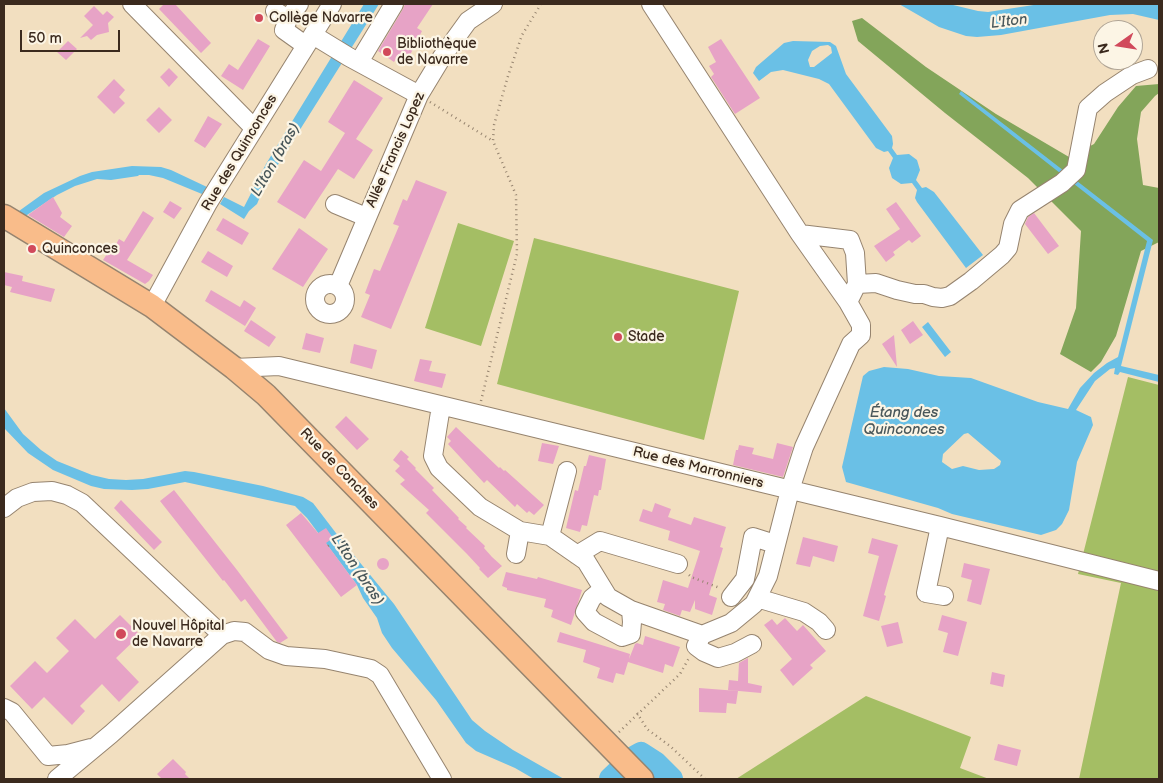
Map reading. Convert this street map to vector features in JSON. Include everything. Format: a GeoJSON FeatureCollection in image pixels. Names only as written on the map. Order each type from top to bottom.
{"type":"FeatureCollection","features":[{"type":"Feature","properties":{"kind":"main road","name":"Rue de Conches"},"geometry":{"type":"LineString","coordinates":[[12,221],[152,306],[234,368],[266,395],[631,768]]}},
{"type":"Feature","properties":{"kind":"street"},"geometry":{"type":"LineString","coordinates":[[132,4],[254,128]]}},
{"type":"Feature","properties":{"kind":"street"},"geometry":{"type":"LineString","coordinates":[[299,4],[281,15],[284,30],[331,46],[419,95]]}},
{"type":"Feature","properties":{"kind":"street","name":"Rue des Quinconces"},"geometry":{"type":"LineString","coordinates":[[152,306],[208,203],[332,4]]}},
{"type":"Feature","properties":{"kind":"street"},"geometry":{"type":"LineString","coordinates":[[354,59],[394,4]]}},
{"type":"Feature","properties":{"kind":"street"},"geometry":{"type":"LineString","coordinates":[[464,4],[468,21]]}},
{"type":"Feature","properties":{"kind":"street","name":"Allée Francis Lopez"},"geometry":{"type":"LineString","coordinates":[[338,286],[419,95],[442,57],[468,21],[492,4]]}},
{"type":"Feature","properties":{"kind":"street"},"geometry":{"type":"LineString","coordinates":[[650,4],[800,234],[848,302],[860,325],[861,335],[851,344],[804,447],[790,490],[768,576],[754,604],[731,623],[699,640]]}},
{"type":"Feature","properties":{"kind":"street"},"geometry":{"type":"LineString","coordinates":[[857,284],[876,283],[897,290],[942,298],[950,296],[971,281],[1008,248],[1013,224],[1020,210],[1062,183],[1076,170],[1088,108],[1104,93],[1132,75],[1148,69]]}},
{"type":"Feature","properties":{"kind":"street"},"geometry":{"type":"LineString","coordinates":[[335,204],[366,217]]}},
{"type":"Feature","properties":{"kind":"street"},"geometry":{"type":"LineString","coordinates":[[800,234],[850,240],[855,253],[857,284],[848,302]]}},
{"type":"Feature","properties":{"kind":"street","name":"Rue des Marronniers"},"geometry":{"type":"LineString","coordinates":[[234,368],[279,366],[1159,581]]}},
{"type":"Feature","properties":{"kind":"street"},"geometry":{"type":"LineString","coordinates":[[441,406],[433,456],[439,468],[480,507],[520,531],[550,536],[586,561],[608,597],[631,610],[699,640],[704,652],[718,658],[735,653],[752,644]]}},
{"type":"Feature","properties":{"kind":"street"},"geometry":{"type":"LineString","coordinates":[[550,536],[568,471]]}},
{"type":"Feature","properties":{"kind":"street"},"geometry":{"type":"LineString","coordinates":[[4,508],[17,498],[33,492],[52,491],[67,495],[82,503],[222,635]]}},
{"type":"Feature","properties":{"kind":"street"},"geometry":{"type":"LineString","coordinates":[[940,526],[926,593],[944,596]]}},
{"type":"Feature","properties":{"kind":"street"},"geometry":{"type":"LineString","coordinates":[[516,554],[520,531]]}},
{"type":"Feature","properties":{"kind":"street"},"geometry":{"type":"LineString","coordinates":[[731,597],[744,578],[753,537],[775,544]]}},
{"type":"Feature","properties":{"kind":"street"},"geometry":{"type":"LineString","coordinates":[[578,555],[600,541],[678,564]]}},
{"type":"Feature","properties":{"kind":"street"},"geometry":{"type":"LineString","coordinates":[[603,589],[592,598],[585,612],[594,622],[622,637],[631,634],[631,610]]}},
{"type":"Feature","properties":{"kind":"street"},"geometry":{"type":"LineString","coordinates":[[757,598],[804,612],[819,622],[826,630]]}},
{"type":"Feature","properties":{"kind":"street"},"geometry":{"type":"LineString","coordinates":[[57,779],[111,734],[222,635],[234,631],[245,632],[269,650],[286,656],[325,659],[371,669],[380,675],[442,779]]}},
{"type":"Feature","properties":{"kind":"street"},"geometry":{"type":"LineString","coordinates":[[4,708],[12,712],[48,756],[68,754],[96,746]]}},
{"type":"Feature","properties":{"kind":"path"},"geometry":{"type":"LineString","coordinates":[[478,415],[517,254],[516,196],[493,141],[494,125],[522,35],[541,4]]}},
{"type":"Feature","properties":{"kind":"path"},"geometry":{"type":"LineString","coordinates":[[419,95],[493,141]]}},
{"type":"Feature","properties":{"kind":"path"},"geometry":{"type":"LineString","coordinates":[[328,546],[343,534]]}},
{"type":"Feature","properties":{"kind":"path"},"geometry":{"type":"LineString","coordinates":[[678,564],[691,577],[721,588],[731,597]]}},
{"type":"Feature","properties":{"kind":"path"},"geometry":{"type":"LineString","coordinates":[[631,768],[637,714],[680,674],[699,640]]}},
{"type":"Feature","properties":{"kind":"path"},"geometry":{"type":"LineString","coordinates":[[637,714],[647,729],[670,746],[705,779]]}},
{"type":"Feature","properties":{"kind":"green space"},"geometry":{"type":"Polygon","coordinates":[[[862,18],[926,67],[996,114],[1069,157],[1094,144],[1118,107],[1136,86],[1159,84],[1159,93],[1141,112],[1137,139],[1143,185],[1159,188],[1159,242],[1141,251],[1116,336],[1101,362],[1091,372],[1060,354],[1076,308],[1081,231],[1028,178],[858,41],[852,21],[862,18]]]}},
{"type":"Feature","properties":{"kind":"green space"},"geometry":{"type":"Polygon","coordinates":[[[458,223],[514,241],[481,346],[425,328],[458,223]]]}},
{"type":"Feature","properties":{"kind":"green space","name":"Stade"},"geometry":{"type":"Polygon","coordinates":[[[534,238],[739,291],[704,440],[497,384],[534,238]]]}},
{"type":"Feature","properties":{"kind":"green space"},"geometry":{"type":"Polygon","coordinates":[[[1128,377],[1159,385],[1159,779],[1079,779],[1121,583],[1078,574],[1128,377]]]}},
{"type":"Feature","properties":{"kind":"green space"},"geometry":{"type":"Polygon","coordinates":[[[866,696],[971,737],[960,768],[989,779],[736,779],[866,696]]]}},
{"type":"Feature","properties":{"kind":"water"},"geometry":{"type":"Polygon","coordinates":[[[364,4],[379,4],[274,171],[257,204],[244,219],[220,204],[224,197],[244,207],[266,164],[364,4]]]}},
{"type":"Feature","properties":{"kind":"water","name":"L'Iton"},"geometry":{"type":"Polygon","coordinates":[[[899,4],[949,4],[988,12],[1040,4],[1159,4],[1159,20],[1133,14],[1110,15],[1001,35],[977,37],[966,36],[939,27],[899,4]]]}},
{"type":"Feature","properties":{"kind":"water"},"geometry":{"type":"Polygon","coordinates":[[[793,41],[830,42],[836,46],[846,74],[892,136],[892,148],[897,155],[909,154],[917,160],[920,170],[916,180],[922,188],[926,187],[934,192],[983,255],[966,268],[917,202],[915,198],[917,190],[912,183],[901,184],[892,178],[889,168],[893,158],[888,151],[884,152],[876,148],[829,84],[819,79],[783,70],[771,72],[759,81],[753,73],[756,67],[784,43],[793,41]],[[828,45],[820,46],[812,51],[808,60],[810,67],[814,67],[832,53],[831,47],[828,45]]]}},
{"type":"Feature","properties":{"kind":"water","name":"Étang des Quinconces"},"geometry":{"type":"Polygon","coordinates":[[[961,91],[1153,240],[1121,366],[1159,375],[1159,382],[1120,372],[1118,375],[1114,374],[1115,368],[1110,369],[1095,381],[1076,410],[1091,417],[1093,425],[1077,462],[1069,510],[1062,524],[1056,530],[1041,535],[952,514],[938,508],[846,482],[842,467],[863,376],[869,371],[884,367],[908,369],[939,376],[971,378],[1038,402],[1068,409],[1080,388],[1094,373],[1118,357],[1147,241],[959,94],[961,91]],[[968,433],[964,434],[943,454],[942,462],[952,469],[963,466],[979,470],[994,469],[1000,465],[1001,461],[968,433]]]}},
{"type":"Feature","properties":{"kind":"water"},"geometry":{"type":"Polygon","coordinates":[[[132,166],[161,167],[207,187],[202,194],[163,178],[149,175],[111,180],[97,179],[75,186],[57,195],[24,219],[13,213],[17,210],[19,211],[44,193],[80,176],[92,172],[132,166]]]}},
{"type":"Feature","properties":{"kind":"water"},"geometry":{"type":"Polygon","coordinates":[[[928,322],[951,352],[945,357],[922,327],[928,322]]]}},
{"type":"Feature","properties":{"kind":"water"},"geometry":{"type":"Polygon","coordinates":[[[4,408],[23,434],[41,450],[57,461],[92,475],[126,480],[143,479],[185,471],[194,472],[263,486],[303,497],[313,503],[394,604],[472,720],[513,750],[564,779],[534,779],[515,768],[476,751],[466,743],[436,700],[392,648],[357,585],[307,518],[295,506],[185,482],[132,490],[104,489],[91,486],[53,470],[28,453],[4,428],[4,408]]]}},
{"type":"Feature","properties":{"kind":"water"},"geometry":{"type":"Polygon","coordinates":[[[634,748],[650,748],[681,779],[662,779],[642,760],[637,764],[628,756],[634,748]]]}},
{"type":"Feature","properties":{"kind":"water"},"geometry":{"type":"Polygon","coordinates":[[[613,768],[622,777],[620,779],[600,779],[613,768]]]}},
{"type":"Feature","properties":{"kind":"building"},"geometry":{"type":"Polygon","coordinates":[[[164,4],[175,4],[211,43],[201,53],[159,9],[164,4]]]}},
{"type":"Feature","properties":{"kind":"building"},"geometry":{"type":"Polygon","coordinates":[[[405,4],[433,4],[417,28],[422,31],[409,57],[403,52],[399,59],[397,57],[394,62],[378,51],[405,4]]]}},
{"type":"Feature","properties":{"kind":"building"},"geometry":{"type":"Polygon","coordinates":[[[94,6],[103,15],[107,11],[114,17],[108,23],[109,32],[97,35],[91,40],[87,36],[80,38],[93,25],[84,16],[94,6]]]}},
{"type":"Feature","properties":{"kind":"building"},"geometry":{"type":"Polygon","coordinates":[[[258,39],[270,46],[243,90],[221,76],[229,64],[238,70],[258,39]]]}},
{"type":"Feature","properties":{"kind":"building"},"geometry":{"type":"Polygon","coordinates":[[[721,39],[760,98],[735,114],[711,77],[714,74],[709,66],[716,62],[708,47],[721,39]]]}},
{"type":"Feature","properties":{"kind":"building"},"geometry":{"type":"Polygon","coordinates":[[[68,41],[77,49],[66,60],[57,52],[68,41]]]}},
{"type":"Feature","properties":{"kind":"building"},"geometry":{"type":"Polygon","coordinates":[[[169,68],[178,77],[169,87],[160,77],[169,68]]]}},
{"type":"Feature","properties":{"kind":"building"},"geometry":{"type":"Polygon","coordinates":[[[114,79],[125,90],[119,97],[125,103],[114,114],[97,97],[114,79]]]}},
{"type":"Feature","properties":{"kind":"building"},"geometry":{"type":"Polygon","coordinates":[[[354,80],[383,98],[356,139],[373,150],[354,179],[338,169],[305,219],[277,202],[304,160],[321,171],[345,133],[328,122],[354,80]]]}},
{"type":"Feature","properties":{"kind":"building"},"geometry":{"type":"Polygon","coordinates":[[[159,107],[172,120],[159,133],[146,120],[159,107]]]}},
{"type":"Feature","properties":{"kind":"building"},"geometry":{"type":"Polygon","coordinates":[[[208,116],[222,124],[205,148],[194,141],[208,116]]]}},
{"type":"Feature","properties":{"kind":"building"},"geometry":{"type":"Polygon","coordinates":[[[416,180],[447,192],[391,329],[361,317],[370,295],[365,293],[374,269],[380,271],[399,226],[393,224],[403,199],[407,201],[416,180]]]}},
{"type":"Feature","properties":{"kind":"building"},"geometry":{"type":"Polygon","coordinates":[[[53,197],[62,213],[60,217],[72,226],[64,237],[28,215],[53,197]]]}},
{"type":"Feature","properties":{"kind":"building"},"geometry":{"type":"Polygon","coordinates":[[[170,201],[182,208],[174,219],[163,212],[170,201]]]}},
{"type":"Feature","properties":{"kind":"building"},"geometry":{"type":"Polygon","coordinates":[[[896,202],[921,236],[912,243],[909,240],[893,252],[895,255],[886,262],[874,246],[900,229],[886,209],[896,202]]]}},
{"type":"Feature","properties":{"kind":"building"},"geometry":{"type":"Polygon","coordinates":[[[143,211],[154,218],[127,260],[153,275],[145,284],[103,260],[119,239],[124,242],[143,211]]]}},
{"type":"Feature","properties":{"kind":"building"},"geometry":{"type":"Polygon","coordinates":[[[1034,213],[1059,246],[1048,254],[1025,224],[1028,217],[1034,213]]]}},
{"type":"Feature","properties":{"kind":"building"},"geometry":{"type":"Polygon","coordinates":[[[223,218],[249,233],[242,245],[216,230],[223,218]]]}},
{"type":"Feature","properties":{"kind":"building"},"geometry":{"type":"Polygon","coordinates":[[[299,228],[328,249],[303,287],[272,269],[299,228]]]}},
{"type":"Feature","properties":{"kind":"building"},"geometry":{"type":"Polygon","coordinates":[[[208,251],[233,266],[227,277],[201,262],[208,251]]]}},
{"type":"Feature","properties":{"kind":"building"},"geometry":{"type":"Polygon","coordinates":[[[4,272],[23,276],[22,281],[55,289],[51,302],[10,292],[12,287],[4,285],[4,272]]]}},
{"type":"Feature","properties":{"kind":"building"},"geometry":{"type":"Polygon","coordinates":[[[211,290],[240,307],[244,300],[256,308],[245,326],[205,301],[211,290]]]}},
{"type":"Feature","properties":{"kind":"building"},"geometry":{"type":"Polygon","coordinates":[[[251,320],[276,337],[269,347],[244,331],[251,320]]]}},
{"type":"Feature","properties":{"kind":"building"},"geometry":{"type":"Polygon","coordinates":[[[913,321],[923,335],[910,344],[901,330],[913,321]]]}},
{"type":"Feature","properties":{"kind":"building"},"geometry":{"type":"Polygon","coordinates":[[[306,333],[324,338],[320,353],[302,349],[306,333]]]}},
{"type":"Feature","properties":{"kind":"building"},"geometry":{"type":"Polygon","coordinates":[[[894,335],[897,367],[882,344],[894,335]]]}},
{"type":"Feature","properties":{"kind":"building"},"geometry":{"type":"Polygon","coordinates":[[[354,344],[377,350],[372,369],[350,363],[354,344]]]}},
{"type":"Feature","properties":{"kind":"building"},"geometry":{"type":"Polygon","coordinates":[[[420,359],[432,361],[429,371],[446,374],[442,388],[414,381],[420,359]]]}},
{"type":"Feature","properties":{"kind":"building"},"geometry":{"type":"Polygon","coordinates":[[[346,416],[369,439],[357,450],[335,427],[346,416]]]}},
{"type":"Feature","properties":{"kind":"building"},"geometry":{"type":"Polygon","coordinates":[[[456,427],[499,468],[505,470],[544,505],[534,515],[529,511],[527,513],[517,504],[515,507],[487,480],[484,483],[448,444],[451,441],[447,437],[456,427]]]}},
{"type":"Feature","properties":{"kind":"building"},"geometry":{"type":"Polygon","coordinates":[[[542,443],[559,446],[553,464],[538,461],[542,443]]]}},
{"type":"Feature","properties":{"kind":"building"},"geometry":{"type":"Polygon","coordinates":[[[777,443],[793,447],[783,477],[733,465],[739,445],[754,448],[752,454],[773,459],[777,443]]]}},
{"type":"Feature","properties":{"kind":"building"},"geometry":{"type":"Polygon","coordinates":[[[401,450],[409,457],[407,459],[415,469],[434,488],[432,490],[502,566],[488,578],[426,513],[429,510],[400,484],[405,480],[395,471],[400,466],[393,460],[401,450]]]}},
{"type":"Feature","properties":{"kind":"building"},"geometry":{"type":"Polygon","coordinates":[[[589,455],[606,459],[601,490],[599,490],[598,496],[594,495],[587,526],[582,525],[580,532],[566,528],[575,490],[578,491],[584,466],[586,466],[589,455]]]}},
{"type":"Feature","properties":{"kind":"building"},"geometry":{"type":"Polygon","coordinates":[[[174,490],[288,638],[280,643],[277,642],[245,599],[241,602],[160,501],[174,490]]]}},
{"type":"Feature","properties":{"kind":"building"},"geometry":{"type":"Polygon","coordinates":[[[121,500],[162,542],[154,550],[114,508],[121,500]]]}},
{"type":"Feature","properties":{"kind":"building"},"geometry":{"type":"Polygon","coordinates":[[[655,503],[671,509],[668,517],[691,525],[694,517],[726,527],[720,547],[723,548],[709,595],[717,598],[712,615],[695,609],[695,600],[690,612],[682,610],[680,616],[663,610],[665,604],[657,602],[663,580],[688,588],[700,551],[668,540],[670,531],[639,521],[643,509],[652,512],[655,503]]]}},
{"type":"Feature","properties":{"kind":"building"},"geometry":{"type":"Polygon","coordinates":[[[301,513],[318,533],[326,528],[333,538],[326,543],[357,585],[341,597],[286,525],[301,513]]]}},
{"type":"Feature","properties":{"kind":"building"},"geometry":{"type":"Polygon","coordinates":[[[803,537],[838,546],[834,562],[813,556],[810,567],[796,564],[803,537]]]}},
{"type":"Feature","properties":{"kind":"building"},"geometry":{"type":"Polygon","coordinates":[[[872,538],[898,545],[879,621],[863,616],[879,556],[868,553],[872,538]]]}},
{"type":"Feature","properties":{"kind":"building"},"geometry":{"type":"Polygon","coordinates":[[[383,558],[389,564],[383,570],[377,564],[383,558]]]}},
{"type":"Feature","properties":{"kind":"building"},"geometry":{"type":"Polygon","coordinates":[[[964,563],[990,569],[981,605],[967,601],[972,580],[961,577],[964,563]]]}},
{"type":"Feature","properties":{"kind":"building"},"geometry":{"type":"Polygon","coordinates":[[[506,572],[537,579],[538,577],[582,590],[571,625],[551,617],[553,610],[544,607],[546,599],[507,590],[507,588],[502,586],[506,572]]]}},
{"type":"Feature","properties":{"kind":"building"},"geometry":{"type":"Polygon","coordinates":[[[120,615],[140,635],[116,658],[139,682],[119,702],[102,684],[80,706],[85,711],[72,725],[44,697],[32,709],[10,686],[35,661],[47,673],[69,651],[56,638],[75,619],[95,639],[120,615]]]}},
{"type":"Feature","properties":{"kind":"building"},"geometry":{"type":"Polygon","coordinates":[[[942,615],[967,622],[958,656],[943,652],[948,633],[938,630],[942,615]]]}},
{"type":"Feature","properties":{"kind":"building"},"geometry":{"type":"Polygon","coordinates":[[[785,618],[797,631],[803,625],[826,651],[810,665],[813,668],[793,686],[780,670],[792,659],[764,625],[772,619],[777,625],[785,618]]]}},
{"type":"Feature","properties":{"kind":"building"},"geometry":{"type":"Polygon","coordinates":[[[898,622],[903,643],[887,647],[881,626],[898,622]]]}},
{"type":"Feature","properties":{"kind":"building"},"geometry":{"type":"Polygon","coordinates":[[[560,632],[630,654],[629,659],[635,644],[643,645],[645,636],[680,647],[673,667],[665,664],[663,673],[628,662],[624,675],[616,673],[613,683],[597,678],[600,668],[583,662],[586,650],[557,642],[560,632]]]}},
{"type":"Feature","properties":{"kind":"building"},"geometry":{"type":"Polygon","coordinates":[[[748,658],[748,683],[762,686],[761,693],[728,690],[729,680],[738,681],[739,663],[748,658]]]}},
{"type":"Feature","properties":{"kind":"building"},"geometry":{"type":"Polygon","coordinates":[[[992,672],[1005,675],[1003,687],[990,684],[992,672]]]}},
{"type":"Feature","properties":{"kind":"building"},"geometry":{"type":"Polygon","coordinates":[[[699,688],[738,691],[736,704],[727,703],[726,713],[699,712],[699,688]]]}},
{"type":"Feature","properties":{"kind":"building"},"geometry":{"type":"Polygon","coordinates":[[[998,744],[1021,750],[1017,766],[994,760],[998,744]]]}},
{"type":"Feature","properties":{"kind":"building"},"geometry":{"type":"Polygon","coordinates":[[[173,759],[190,779],[162,779],[157,774],[173,759]]]}},
{"type":"Feature","properties":{"kind":"waterway","name":"L'Iton (bras)"},"geometry":{"type":"LineString","coordinates":[[611,779],[632,759],[641,754],[655,763],[671,779]]}},
{"type":"Feature","properties":{"kind":"place","name":"Collège Navarre"},"geometry":{"type":"Point","coordinates":[259,18]}},
{"type":"Feature","properties":{"kind":"place","name":"Bibliothèque de Navarre"},"geometry":{"type":"Point","coordinates":[387,52]}},
{"type":"Feature","properties":{"kind":"place","name":"Quinconces"},"geometry":{"type":"Point","coordinates":[32,249]}},
{"type":"Feature","properties":{"kind":"place","name":"Stade"},"geometry":{"type":"Point","coordinates":[618,337]}},
{"type":"Feature","properties":{"kind":"place","name":"Nouvel Hôpital de Navarre"},"geometry":{"type":"Point","coordinates":[121,634]}}]}
